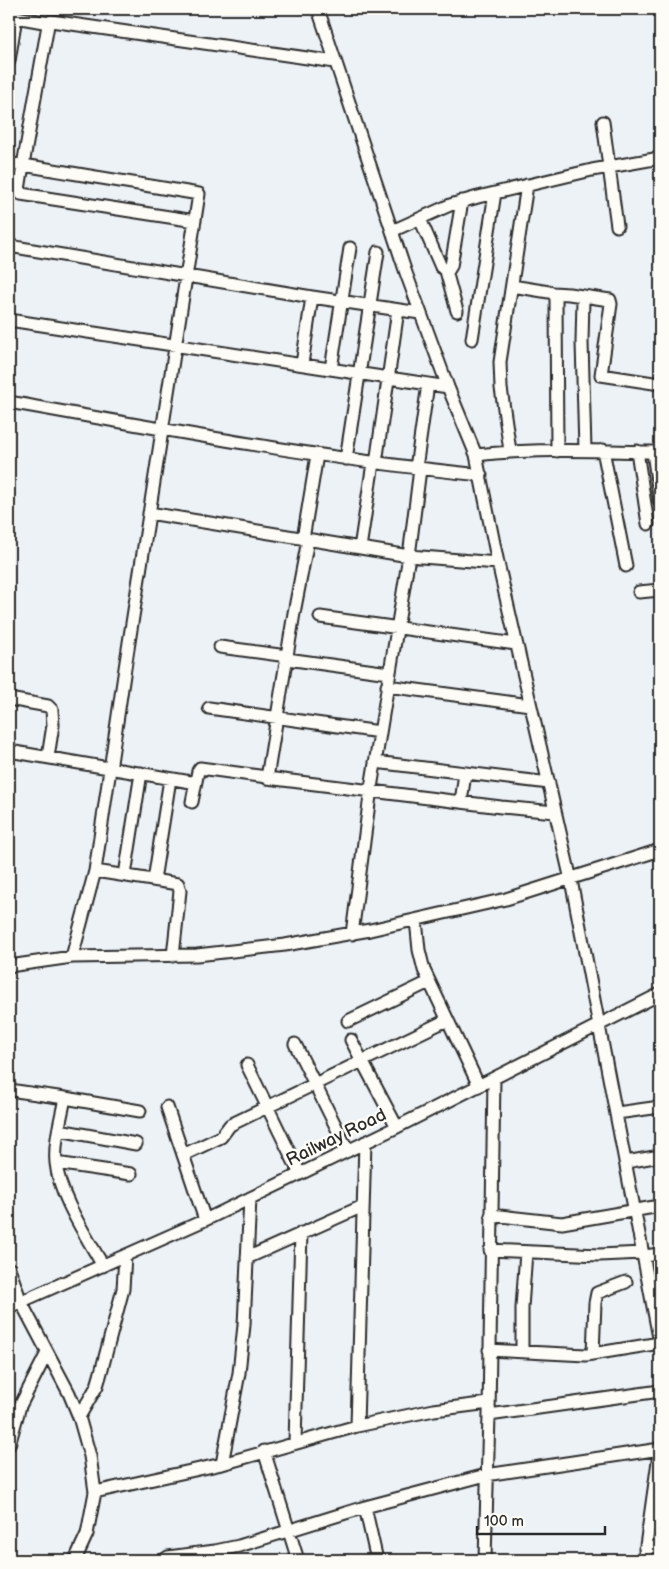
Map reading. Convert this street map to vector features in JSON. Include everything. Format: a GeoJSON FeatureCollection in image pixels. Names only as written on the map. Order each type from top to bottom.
{"type":"FeatureCollection","features":[{"type":"Feature","properties":{"kind":"street"},"geometry":{"type":"LineString","coordinates":[[318,9],[420,313],[476,455],[516,644],[571,880],[635,1210],[657,1306],[660,1343],[593,1354],[489,1350]]}},
{"type":"Feature","properties":{"kind":"street"},"geometry":{"type":"LineString","coordinates":[[9,61],[12,17],[49,23],[54,21],[336,62]]}},
{"type":"Feature","properties":{"kind":"street"},"geometry":{"type":"LineString","coordinates":[[49,23],[19,192],[21,194],[195,221]]}},
{"type":"Feature","properties":{"kind":"street"},"geometry":{"type":"LineString","coordinates":[[603,122],[617,226]]}},
{"type":"Feature","properties":{"kind":"street"},"geometry":{"type":"LineString","coordinates":[[392,231],[462,201],[609,167],[660,158]]}},
{"type":"Feature","properties":{"kind":"street"},"geometry":{"type":"LineString","coordinates":[[9,164],[199,194],[95,871],[72,957]]}},
{"type":"Feature","properties":{"kind":"street"},"geometry":{"type":"LineString","coordinates":[[510,451],[501,388],[500,362],[527,185]]}},
{"type":"Feature","properties":{"kind":"street"},"geometry":{"type":"LineString","coordinates":[[472,339],[495,193]]}},
{"type":"Feature","properties":{"kind":"street"},"geometry":{"type":"LineString","coordinates":[[446,271],[450,270],[452,266],[462,201]]}},
{"type":"Feature","properties":{"kind":"street"},"geometry":{"type":"LineString","coordinates":[[420,219],[441,267],[446,271],[457,311]]}},
{"type":"Feature","properties":{"kind":"street"},"geometry":{"type":"LineString","coordinates":[[9,246],[312,298],[420,313]]}},
{"type":"Feature","properties":{"kind":"street"},"geometry":{"type":"LineString","coordinates":[[331,369],[350,248]]}},
{"type":"Feature","properties":{"kind":"street"},"geometry":{"type":"LineString","coordinates":[[346,459],[378,252]]}},
{"type":"Feature","properties":{"kind":"street"},"geometry":{"type":"LineString","coordinates":[[512,286],[606,299],[611,302],[602,375],[660,384]]}},
{"type":"Feature","properties":{"kind":"street"},"geometry":{"type":"LineString","coordinates":[[553,293],[557,302],[557,451]]}},
{"type":"Feature","properties":{"kind":"street"},"geometry":{"type":"LineString","coordinates":[[582,296],[584,304],[582,342],[585,450]]}},
{"type":"Feature","properties":{"kind":"street"},"geometry":{"type":"LineString","coordinates":[[302,364],[312,298]]}},
{"type":"Feature","properties":{"kind":"street"},"geometry":{"type":"LineString","coordinates":[[360,548],[398,310]]}},
{"type":"Feature","properties":{"kind":"street"},"geometry":{"type":"LineString","coordinates":[[9,320],[448,387]]}},
{"type":"Feature","properties":{"kind":"street"},"geometry":{"type":"LineString","coordinates":[[352,934],[370,791],[409,556],[428,384]]}},
{"type":"Feature","properties":{"kind":"street"},"geometry":{"type":"LineString","coordinates":[[9,402],[317,455],[418,469],[481,475]]}},
{"type":"Feature","properties":{"kind":"street"},"geometry":{"type":"LineString","coordinates":[[476,455],[510,451],[604,450],[657,452],[660,502]]}},
{"type":"Feature","properties":{"kind":"street"},"geometry":{"type":"LineString","coordinates":[[604,450],[626,566]]}},
{"type":"Feature","properties":{"kind":"street"},"geometry":{"type":"LineString","coordinates":[[637,452],[648,524]]}},
{"type":"Feature","properties":{"kind":"street"},"geometry":{"type":"LineString","coordinates":[[267,777],[306,539],[317,455]]}},
{"type":"Feature","properties":{"kind":"street"},"geometry":{"type":"LineString","coordinates":[[149,513],[409,556],[498,563]]}},
{"type":"Feature","properties":{"kind":"street"},"geometry":{"type":"LineString","coordinates":[[639,592],[660,590]]}},
{"type":"Feature","properties":{"kind":"street"},"geometry":{"type":"LineString","coordinates":[[320,617],[516,644]]}},
{"type":"Feature","properties":{"kind":"street"},"geometry":{"type":"LineString","coordinates":[[220,647],[389,673]]}},
{"type":"Feature","properties":{"kind":"street"},"geometry":{"type":"LineString","coordinates":[[387,686],[530,705]]}},
{"type":"Feature","properties":{"kind":"street"},"geometry":{"type":"LineString","coordinates":[[9,699],[48,706],[52,710],[53,725],[48,757]]}},
{"type":"Feature","properties":{"kind":"street"},"geometry":{"type":"LineString","coordinates":[[209,708],[277,716],[380,732]]}},
{"type":"Feature","properties":{"kind":"street"},"geometry":{"type":"LineString","coordinates":[[9,751],[191,782]]}},
{"type":"Feature","properties":{"kind":"street"},"geometry":{"type":"LineString","coordinates":[[375,762],[549,783]]}},
{"type":"Feature","properties":{"kind":"street"},"geometry":{"type":"LineString","coordinates":[[192,802],[200,768],[370,791],[555,812]]}},
{"type":"Feature","properties":{"kind":"street"},"geometry":{"type":"LineString","coordinates":[[125,875],[141,773]]}},
{"type":"Feature","properties":{"kind":"street"},"geometry":{"type":"LineString","coordinates":[[461,802],[465,773]]}},
{"type":"Feature","properties":{"kind":"street"},"geometry":{"type":"LineString","coordinates":[[154,880],[170,779]]}},
{"type":"Feature","properties":{"kind":"street"},"geometry":{"type":"LineString","coordinates":[[9,966],[72,957],[173,956],[286,945],[352,934],[506,899],[571,880],[660,850]]}},
{"type":"Feature","properties":{"kind":"street"},"geometry":{"type":"LineString","coordinates":[[95,871],[174,883],[180,887],[173,956]]}},
{"type":"Feature","properties":{"kind":"street"},"geometry":{"type":"LineString","coordinates":[[416,920],[419,950],[424,970],[479,1086]]}},
{"type":"Feature","properties":{"kind":"street"},"geometry":{"type":"LineString","coordinates":[[348,1021],[429,982]]}},
{"type":"Feature","properties":{"kind":"street","name":"Railway Road"},"geometry":{"type":"LineString","coordinates":[[9,1307],[205,1220],[397,1127],[660,994]]}},
{"type":"Feature","properties":{"kind":"street"},"geometry":{"type":"LineString","coordinates":[[183,1155],[222,1136],[230,1125],[447,1020]]}},
{"type":"Feature","properties":{"kind":"street"},"geometry":{"type":"LineString","coordinates":[[351,1040],[397,1127]]}},
{"type":"Feature","properties":{"kind":"street"},"geometry":{"type":"LineString","coordinates":[[295,1044],[348,1151]]}},
{"type":"Feature","properties":{"kind":"street"},"geometry":{"type":"LineString","coordinates":[[247,1065],[300,1174]]}},
{"type":"Feature","properties":{"kind":"street"},"geometry":{"type":"LineString","coordinates":[[485,1560],[494,1078]]}},
{"type":"Feature","properties":{"kind":"street"},"geometry":{"type":"LineString","coordinates":[[9,1090],[140,1110]]}},
{"type":"Feature","properties":{"kind":"street"},"geometry":{"type":"LineString","coordinates":[[65,1098],[59,1130],[56,1163],[60,1184],[103,1266]]}},
{"type":"Feature","properties":{"kind":"street"},"geometry":{"type":"LineString","coordinates":[[167,1107],[205,1220]]}},
{"type":"Feature","properties":{"kind":"street"},"geometry":{"type":"LineString","coordinates":[[617,1113],[660,1107]]}},
{"type":"Feature","properties":{"kind":"street"},"geometry":{"type":"LineString","coordinates":[[59,1130],[136,1144]]}},
{"type":"Feature","properties":{"kind":"street"},"geometry":{"type":"LineString","coordinates":[[357,1426],[365,1142]]}},
{"type":"Feature","properties":{"kind":"street"},"geometry":{"type":"LineString","coordinates":[[626,1162],[660,1156]]}},
{"type":"Feature","properties":{"kind":"street"},"geometry":{"type":"LineString","coordinates":[[56,1163],[131,1174]]}},
{"type":"Feature","properties":{"kind":"street"},"geometry":{"type":"LineString","coordinates":[[222,1464],[239,1373],[244,1325],[250,1198]]}},
{"type":"Feature","properties":{"kind":"street"},"geometry":{"type":"LineString","coordinates":[[247,1258],[363,1206]]}},
{"type":"Feature","properties":{"kind":"street"},"geometry":{"type":"LineString","coordinates":[[491,1215],[562,1223],[660,1206]]}},
{"type":"Feature","properties":{"kind":"street"},"geometry":{"type":"LineString","coordinates":[[295,1442],[301,1234]]}},
{"type":"Feature","properties":{"kind":"street"},"geometry":{"type":"LineString","coordinates":[[490,1250],[599,1255],[660,1254]]}},
{"type":"Feature","properties":{"kind":"street"},"geometry":{"type":"LineString","coordinates":[[522,1351],[522,1308],[526,1252]]}},
{"type":"Feature","properties":{"kind":"street"},"geometry":{"type":"LineString","coordinates":[[79,1417],[97,1386],[103,1367],[123,1289],[125,1256]]}},
{"type":"Feature","properties":{"kind":"street"},"geometry":{"type":"LineString","coordinates":[[9,1268],[21,1302],[69,1393],[79,1417],[90,1456],[95,1492],[87,1534],[75,1560]]}},
{"type":"Feature","properties":{"kind":"street"},"geometry":{"type":"LineString","coordinates":[[593,1354],[597,1293],[626,1282]]}},
{"type":"Feature","properties":{"kind":"street"},"geometry":{"type":"LineString","coordinates":[[9,1445],[14,1405],[47,1353]]}},
{"type":"Feature","properties":{"kind":"street"},"geometry":{"type":"LineString","coordinates":[[489,1415],[660,1391]]}},
{"type":"Feature","properties":{"kind":"street"},"geometry":{"type":"LineString","coordinates":[[95,1492],[222,1464],[357,1426],[434,1410],[489,1403]]}},
{"type":"Feature","properties":{"kind":"street"},"geometry":{"type":"LineString","coordinates":[[164,1560],[168,1557],[239,1546],[365,1507],[486,1475],[660,1448],[656,1493],[644,1554]]}},
{"type":"Feature","properties":{"kind":"street"},"geometry":{"type":"LineString","coordinates":[[264,1451],[298,1560]]}},
{"type":"Feature","properties":{"kind":"street"},"geometry":{"type":"LineString","coordinates":[[365,1507],[377,1560]]}},
{"type":"Feature","properties":{"kind":"street"},"geometry":{"type":"LineString","coordinates":[[644,1554],[660,1546]]}}]}
